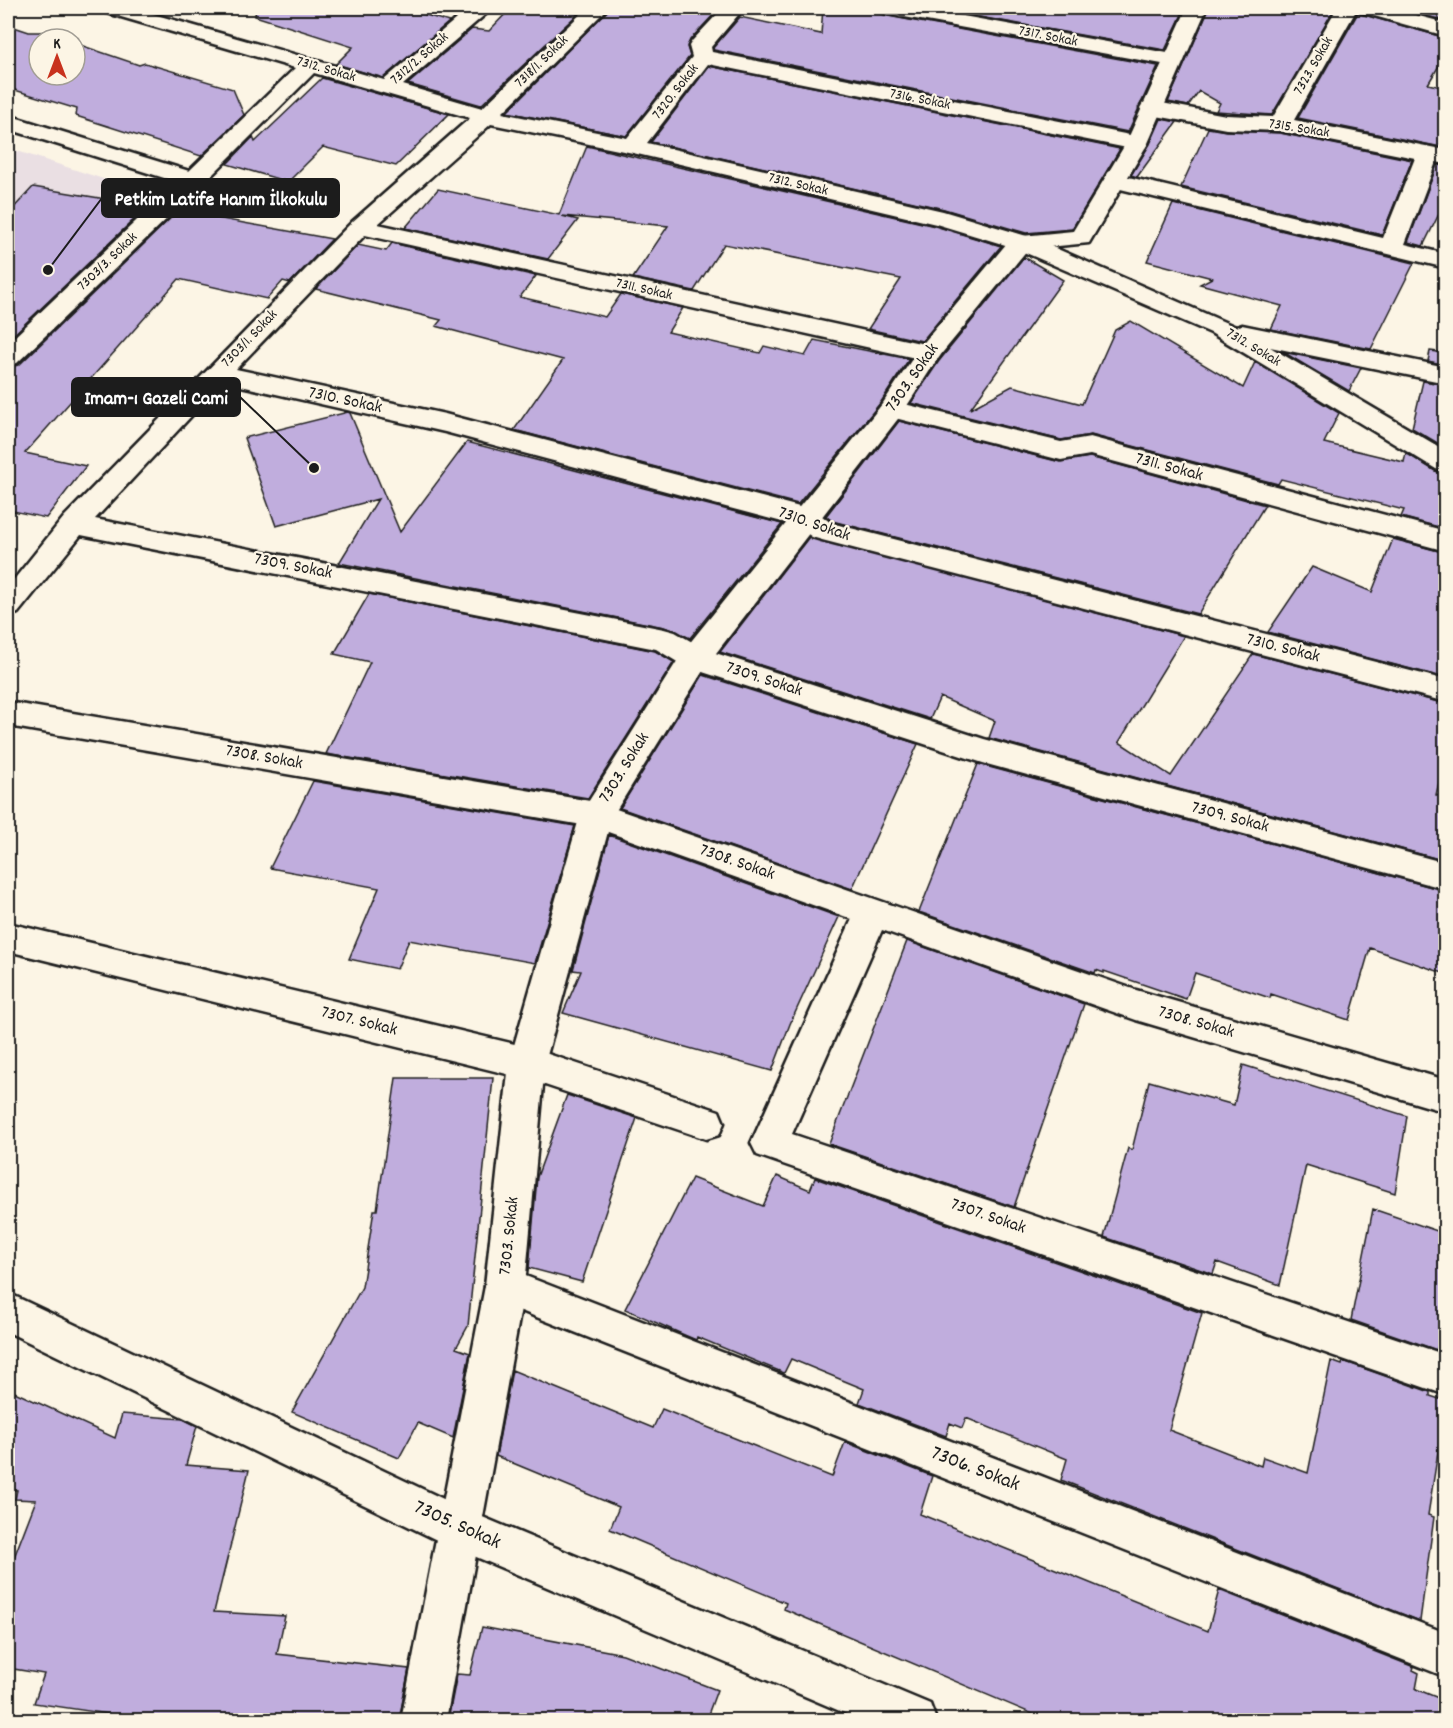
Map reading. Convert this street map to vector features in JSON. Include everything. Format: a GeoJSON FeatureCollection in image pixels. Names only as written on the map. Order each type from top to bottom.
{"type":"FeatureCollection","features":[{"type":"Feature","properties":{"kind":"street","name":"7312. Sokak"},"geometry":{"type":"LineString","coordinates":[[111,8],[202,32],[310,66],[486,116],[633,146],[944,218],[1021,242],[1220,328],[1446,463]]}},
{"type":"Feature","properties":{"kind":"street"},"geometry":{"type":"LineString","coordinates":[[190,8],[202,32]]}},
{"type":"Feature","properties":{"kind":"street","name":"7312/2. Sokak"},"geometry":{"type":"LineString","coordinates":[[387,88],[481,8]]}},
{"type":"Feature","properties":{"kind":"street","name":"7318/1. Sokak"},"geometry":{"type":"LineString","coordinates":[[486,116],[598,8]]}},
{"type":"Feature","properties":{"kind":"street","name":"7320. Sokak"},"geometry":{"type":"LineString","coordinates":[[633,146],[703,57],[700,46],[734,8]]}},
{"type":"Feature","properties":{"kind":"street","name":"7317. Sokak"},"geometry":{"type":"LineString","coordinates":[[888,8],[1173,60]]}},
{"type":"Feature","properties":{"kind":"street"},"geometry":{"type":"LineString","coordinates":[[1021,242],[1081,238],[1137,143],[1197,8]]}},
{"type":"Feature","properties":{"kind":"street","name":"7323. Sokak"},"geometry":{"type":"LineString","coordinates":[[1280,124],[1347,8]]}},
{"type":"Feature","properties":{"kind":"street"},"geometry":{"type":"LineString","coordinates":[[1367,8],[1446,30]]}},
{"type":"Feature","properties":{"kind":"street","name":"7316. Sokak"},"geometry":{"type":"LineString","coordinates":[[703,57],[1137,143]]}},
{"type":"Feature","properties":{"kind":"street","name":"7303/3. Sokak"},"geometry":{"type":"LineString","coordinates":[[8,357],[310,66]]}},
{"type":"Feature","properties":{"kind":"street","name":"7315. Sokak"},"geometry":{"type":"LineString","coordinates":[[1151,108],[1226,122],[1280,124],[1437,155]]}},
{"type":"Feature","properties":{"kind":"street","name":"7303/1. Sokak"},"geometry":{"type":"LineString","coordinates":[[8,606],[74,524],[360,226],[486,116]]}},
{"type":"Feature","properties":{"kind":"street"},"geometry":{"type":"LineString","coordinates":[[8,122],[194,180]]}},
{"type":"Feature","properties":{"kind":"street"},"geometry":{"type":"LineString","coordinates":[[1390,248],[1437,155]]}},
{"type":"Feature","properties":{"kind":"street"},"geometry":{"type":"LineString","coordinates":[[1116,181],[1446,261]]}},
{"type":"Feature","properties":{"kind":"street","name":"7311. Sokak"},"geometry":{"type":"LineString","coordinates":[[360,226],[928,353]]}},
{"type":"Feature","properties":{"kind":"street","name":"7303. Sokak"},"geometry":{"type":"LineString","coordinates":[[423,1720],[505,1286],[526,1063],[596,815],[695,658],[892,409],[928,353],[1021,242]]}},
{"type":"Feature","properties":{"kind":"street"},"geometry":{"type":"LineString","coordinates":[[1220,328],[1446,375]]}},
{"type":"Feature","properties":{"kind":"street","name":"7310. Sokak"},"geometry":{"type":"LineString","coordinates":[[217,373],[445,423],[807,519],[822,530],[1446,691]]}},
{"type":"Feature","properties":{"kind":"street","name":"7311. Sokak"},"geometry":{"type":"LineString","coordinates":[[892,409],[1061,451],[1090,446],[1446,541]]}},
{"type":"Feature","properties":{"kind":"street","name":"7309. Sokak"},"geometry":{"type":"LineString","coordinates":[[74,524],[664,640],[695,658],[983,752],[1446,876]]}},
{"type":"Feature","properties":{"kind":"street","name":"7308. Sokak"},"geometry":{"type":"LineString","coordinates":[[8,714],[596,815],[1136,1005],[1446,1096]]}},
{"type":"Feature","properties":{"kind":"street","name":"7307. Sokak"},"geometry":{"type":"LineString","coordinates":[[873,911],[770,1143],[1446,1375]]}},
{"type":"Feature","properties":{"kind":"street","name":"7307. Sokak"},"geometry":{"type":"LineString","coordinates":[[8,937],[526,1063],[706,1123]]}},
{"type":"Feature","properties":{"kind":"street","name":"7306. Sokak"},"geometry":{"type":"LineString","coordinates":[[505,1286],[1446,1654]]}},
{"type":"Feature","properties":{"kind":"street","name":"7305. Sokak"},"geometry":{"type":"LineString","coordinates":[[8,1312],[458,1528],[914,1720]]}},
{"type":"Feature","properties":{"kind":"shaded area"},"geometry":{"type":"Polygon","coordinates":[[[8,148],[171,201],[8,339],[8,148]]]}},
{"type":"Feature","properties":{"kind":"building"},"geometry":{"type":"Polygon","coordinates":[[[256,8],[403,8],[449,22],[383,78],[336,64],[353,47],[255,16],[256,8]]]}},
{"type":"Feature","properties":{"kind":"building"},"geometry":{"type":"Polygon","coordinates":[[[511,8],[584,8],[481,105],[408,84],[472,29],[489,31],[511,8]]]}},
{"type":"Feature","properties":{"kind":"building"},"geometry":{"type":"Polygon","coordinates":[[[610,8],[696,8],[716,12],[690,40],[687,47],[690,56],[626,136],[507,112],[610,8]]]}},
{"type":"Feature","properties":{"kind":"building"},"geometry":{"type":"Polygon","coordinates":[[[823,8],[876,8],[879,13],[888,16],[1158,66],[1128,132],[713,48],[740,17],[821,34],[823,8]]]}},
{"type":"Feature","properties":{"kind":"building"},"geometry":{"type":"Polygon","coordinates":[[[929,8],[1185,8],[1165,50],[929,8]]]}},
{"type":"Feature","properties":{"kind":"building"},"geometry":{"type":"Polygon","coordinates":[[[1209,8],[1335,8],[1272,115],[1216,111],[1220,103],[1199,91],[1188,106],[1168,102],[1209,8]]]}},
{"type":"Feature","properties":{"kind":"building"},"geometry":{"type":"Polygon","coordinates":[[[1395,8],[1446,8],[1446,21],[1395,8]]]}},
{"type":"Feature","properties":{"kind":"building"},"geometry":{"type":"Polygon","coordinates":[[[1358,13],[1446,38],[1446,54],[1428,84],[1446,88],[1446,148],[1298,118],[1358,13]]]}},
{"type":"Feature","properties":{"kind":"building"},"geometry":{"type":"Polygon","coordinates":[[[8,25],[27,31],[27,87],[87,87],[87,47],[139,65],[145,63],[233,89],[244,115],[201,156],[76,116],[77,109],[8,88],[8,25]]]}},
{"type":"Feature","properties":{"kind":"building"},"geometry":{"type":"Polygon","coordinates":[[[709,66],[1120,149],[1072,229],[1026,233],[944,209],[651,142],[709,66]]]}},
{"type":"Feature","properties":{"kind":"building"},"geometry":{"type":"Polygon","coordinates":[[[322,78],[449,114],[396,166],[323,147],[288,182],[227,164],[253,137],[255,142],[322,78]]]}},
{"type":"Feature","properties":{"kind":"building"},"geometry":{"type":"Polygon","coordinates":[[[1161,119],[1177,122],[1137,177],[1131,175],[1150,144],[1161,119]]]}},
{"type":"Feature","properties":{"kind":"building"},"geometry":{"type":"Polygon","coordinates":[[[1208,128],[1280,133],[1412,160],[1382,235],[1181,187],[1208,128]]]}},
{"type":"Feature","properties":{"kind":"building"},"geometry":{"type":"Polygon","coordinates":[[[587,146],[935,226],[1001,246],[922,341],[868,329],[901,279],[724,244],[694,291],[633,278],[668,226],[562,216],[578,220],[548,259],[405,228],[438,189],[559,215],[587,146]]]}},
{"type":"Feature","properties":{"kind":"building"},"geometry":{"type":"Polygon","coordinates":[[[1437,165],[1446,166],[1446,200],[1423,246],[1408,242],[1437,165]]]}},
{"type":"Feature","properties":{"kind":"building"},"geometry":{"type":"Polygon","coordinates":[[[33,187],[148,206],[8,340],[8,214],[33,187]]]}},
{"type":"Feature","properties":{"kind":"building"},"geometry":{"type":"Polygon","coordinates":[[[1173,204],[1414,263],[1371,349],[1271,329],[1282,306],[1200,284],[1212,278],[1147,261],[1173,204]]]}},
{"type":"Feature","properties":{"kind":"building"},"geometry":{"type":"Polygon","coordinates":[[[178,211],[332,239],[290,283],[283,281],[267,299],[179,279],[25,453],[86,466],[46,518],[8,510],[8,367],[19,365],[178,211]]]}},
{"type":"Feature","properties":{"kind":"building"},"geometry":{"type":"Polygon","coordinates":[[[392,243],[536,276],[520,297],[605,317],[621,294],[683,308],[668,332],[760,353],[764,346],[805,356],[814,340],[909,359],[881,402],[798,504],[514,430],[563,360],[436,326],[441,320],[316,289],[358,245],[386,251],[392,243]]]}},
{"type":"Feature","properties":{"kind":"building"},"geometry":{"type":"Polygon","coordinates":[[[1024,257],[1063,280],[970,409],[1012,386],[1082,404],[1115,330],[1131,321],[1243,388],[1255,362],[1339,413],[1324,443],[1404,462],[1406,453],[1435,471],[1446,474],[1446,529],[1401,517],[1404,510],[1281,479],[1278,484],[1091,435],[1061,440],[911,403],[939,361],[1024,257]]]}},
{"type":"Feature","properties":{"kind":"building"},"geometry":{"type":"Polygon","coordinates":[[[1430,351],[1446,353],[1446,365],[1428,361],[1430,351]]]}},
{"type":"Feature","properties":{"kind":"building"},"geometry":{"type":"Polygon","coordinates":[[[1283,352],[1361,368],[1349,391],[1283,352]]]}},
{"type":"Feature","properties":{"kind":"building"},"geometry":{"type":"Polygon","coordinates":[[[1423,381],[1446,385],[1446,448],[1412,428],[1423,381]]]}},
{"type":"Feature","properties":{"kind":"building"},"geometry":{"type":"Polygon","coordinates":[[[348,412],[400,532],[467,442],[782,524],[690,638],[664,627],[339,563],[378,499],[276,526],[244,438],[348,412]]]}},
{"type":"Feature","properties":{"kind":"building"},"geometry":{"type":"Polygon","coordinates":[[[899,421],[1060,462],[1090,457],[1265,505],[1198,614],[832,521],[826,516],[899,421]]]}},
{"type":"Feature","properties":{"kind":"building"},"geometry":{"type":"Polygon","coordinates":[[[809,537],[1184,636],[1119,742],[1171,776],[1253,654],[1446,704],[1446,753],[1436,795],[1446,798],[1446,861],[989,738],[995,721],[940,697],[930,719],[720,652],[809,537]]]}},
{"type":"Feature","properties":{"kind":"building"},"geometry":{"type":"Polygon","coordinates":[[[1393,539],[1446,553],[1446,678],[1268,632],[1312,567],[1372,592],[1393,539]]]}},
{"type":"Feature","properties":{"kind":"building"},"geometry":{"type":"Polygon","coordinates":[[[369,594],[655,651],[674,662],[588,798],[326,754],[370,662],[334,654],[369,594]]]}},
{"type":"Feature","properties":{"kind":"building"},"geometry":{"type":"Polygon","coordinates":[[[703,675],[918,744],[852,889],[620,808],[703,675]]]}},
{"type":"Feature","properties":{"kind":"building"},"geometry":{"type":"Polygon","coordinates":[[[978,764],[1446,891],[1446,974],[1370,948],[1349,1020],[1271,994],[1270,998],[1195,973],[1186,999],[1104,971],[1104,973],[1096,970],[1095,973],[919,912],[978,764]]]}},
{"type":"Feature","properties":{"kind":"building"},"geometry":{"type":"Polygon","coordinates":[[[313,781],[575,826],[535,963],[409,940],[397,969],[349,959],[379,888],[270,868],[313,781]]]}},
{"type":"Feature","properties":{"kind":"building"},"geometry":{"type":"Polygon","coordinates":[[[609,835],[839,917],[790,1024],[772,1071],[563,1013],[581,971],[573,970],[609,835]]]}},
{"type":"Feature","properties":{"kind":"building"},"geometry":{"type":"Polygon","coordinates":[[[907,941],[1084,1004],[1014,1207],[829,1144],[907,941]]]}},
{"type":"Feature","properties":{"kind":"building"},"geometry":{"type":"Polygon","coordinates":[[[1243,1065],[1407,1116],[1395,1193],[1306,1165],[1280,1285],[1217,1262],[1213,1274],[1104,1237],[1128,1148],[1132,1150],[1149,1081],[1234,1105],[1243,1065]]]}},
{"type":"Feature","properties":{"kind":"building"},"geometry":{"type":"Polygon","coordinates":[[[396,1078],[493,1078],[468,1326],[456,1348],[470,1353],[453,1438],[418,1423],[399,1458],[292,1412],[362,1287],[374,1210],[377,1210],[396,1078]]]}},
{"type":"Feature","properties":{"kind":"building"},"geometry":{"type":"Polygon","coordinates":[[[567,1095],[637,1118],[582,1282],[529,1268],[537,1177],[567,1095]]]}},
{"type":"Feature","properties":{"kind":"building"},"geometry":{"type":"Polygon","coordinates":[[[777,1176],[810,1190],[815,1178],[1202,1313],[1169,1430],[1261,1466],[1263,1457],[1308,1473],[1331,1361],[1342,1365],[1343,1361],[1430,1392],[1430,1396],[1446,1401],[1428,1515],[1434,1517],[1420,1621],[1061,1480],[1067,1459],[966,1418],[962,1428],[950,1423],[946,1436],[859,1403],[864,1389],[791,1359],[784,1373],[697,1337],[696,1340],[625,1309],[692,1178],[763,1206],[777,1176]]]}},
{"type":"Feature","properties":{"kind":"building"},"geometry":{"type":"Polygon","coordinates":[[[1373,1209],[1446,1234],[1446,1302],[1437,1350],[1351,1320],[1373,1209]]]}},
{"type":"Feature","properties":{"kind":"building"},"geometry":{"type":"Polygon","coordinates":[[[512,1370],[653,1428],[662,1409],[832,1477],[845,1442],[932,1476],[920,1514],[1208,1631],[1219,1590],[1414,1667],[1413,1670],[1419,1673],[1416,1689],[1446,1701],[1446,1720],[1047,1720],[784,1609],[786,1603],[610,1529],[619,1507],[496,1456],[512,1370]]]}},
{"type":"Feature","properties":{"kind":"building"},"geometry":{"type":"Polygon","coordinates":[[[8,1389],[115,1438],[122,1414],[183,1419],[197,1426],[186,1465],[249,1470],[214,1612],[285,1616],[277,1654],[409,1669],[399,1720],[107,1720],[109,1714],[34,1703],[44,1674],[8,1668],[8,1573],[36,1500],[15,1499],[17,1490],[8,1489],[8,1389]]]}},
{"type":"Feature","properties":{"kind":"building"},"geometry":{"type":"Polygon","coordinates":[[[482,1627],[623,1654],[717,1690],[706,1720],[448,1720],[457,1674],[470,1675],[482,1627]]]}},
{"type":"Feature","properties":{"kind":"place","name":"Petkim Latife Hanım İlkokulu"},"geometry":{"type":"Point","coordinates":[48,270]}},
{"type":"Feature","properties":{"kind":"place","name":"Imam-ı Gazeli Cami"},"geometry":{"type":"Point","coordinates":[314,468]}}]}
